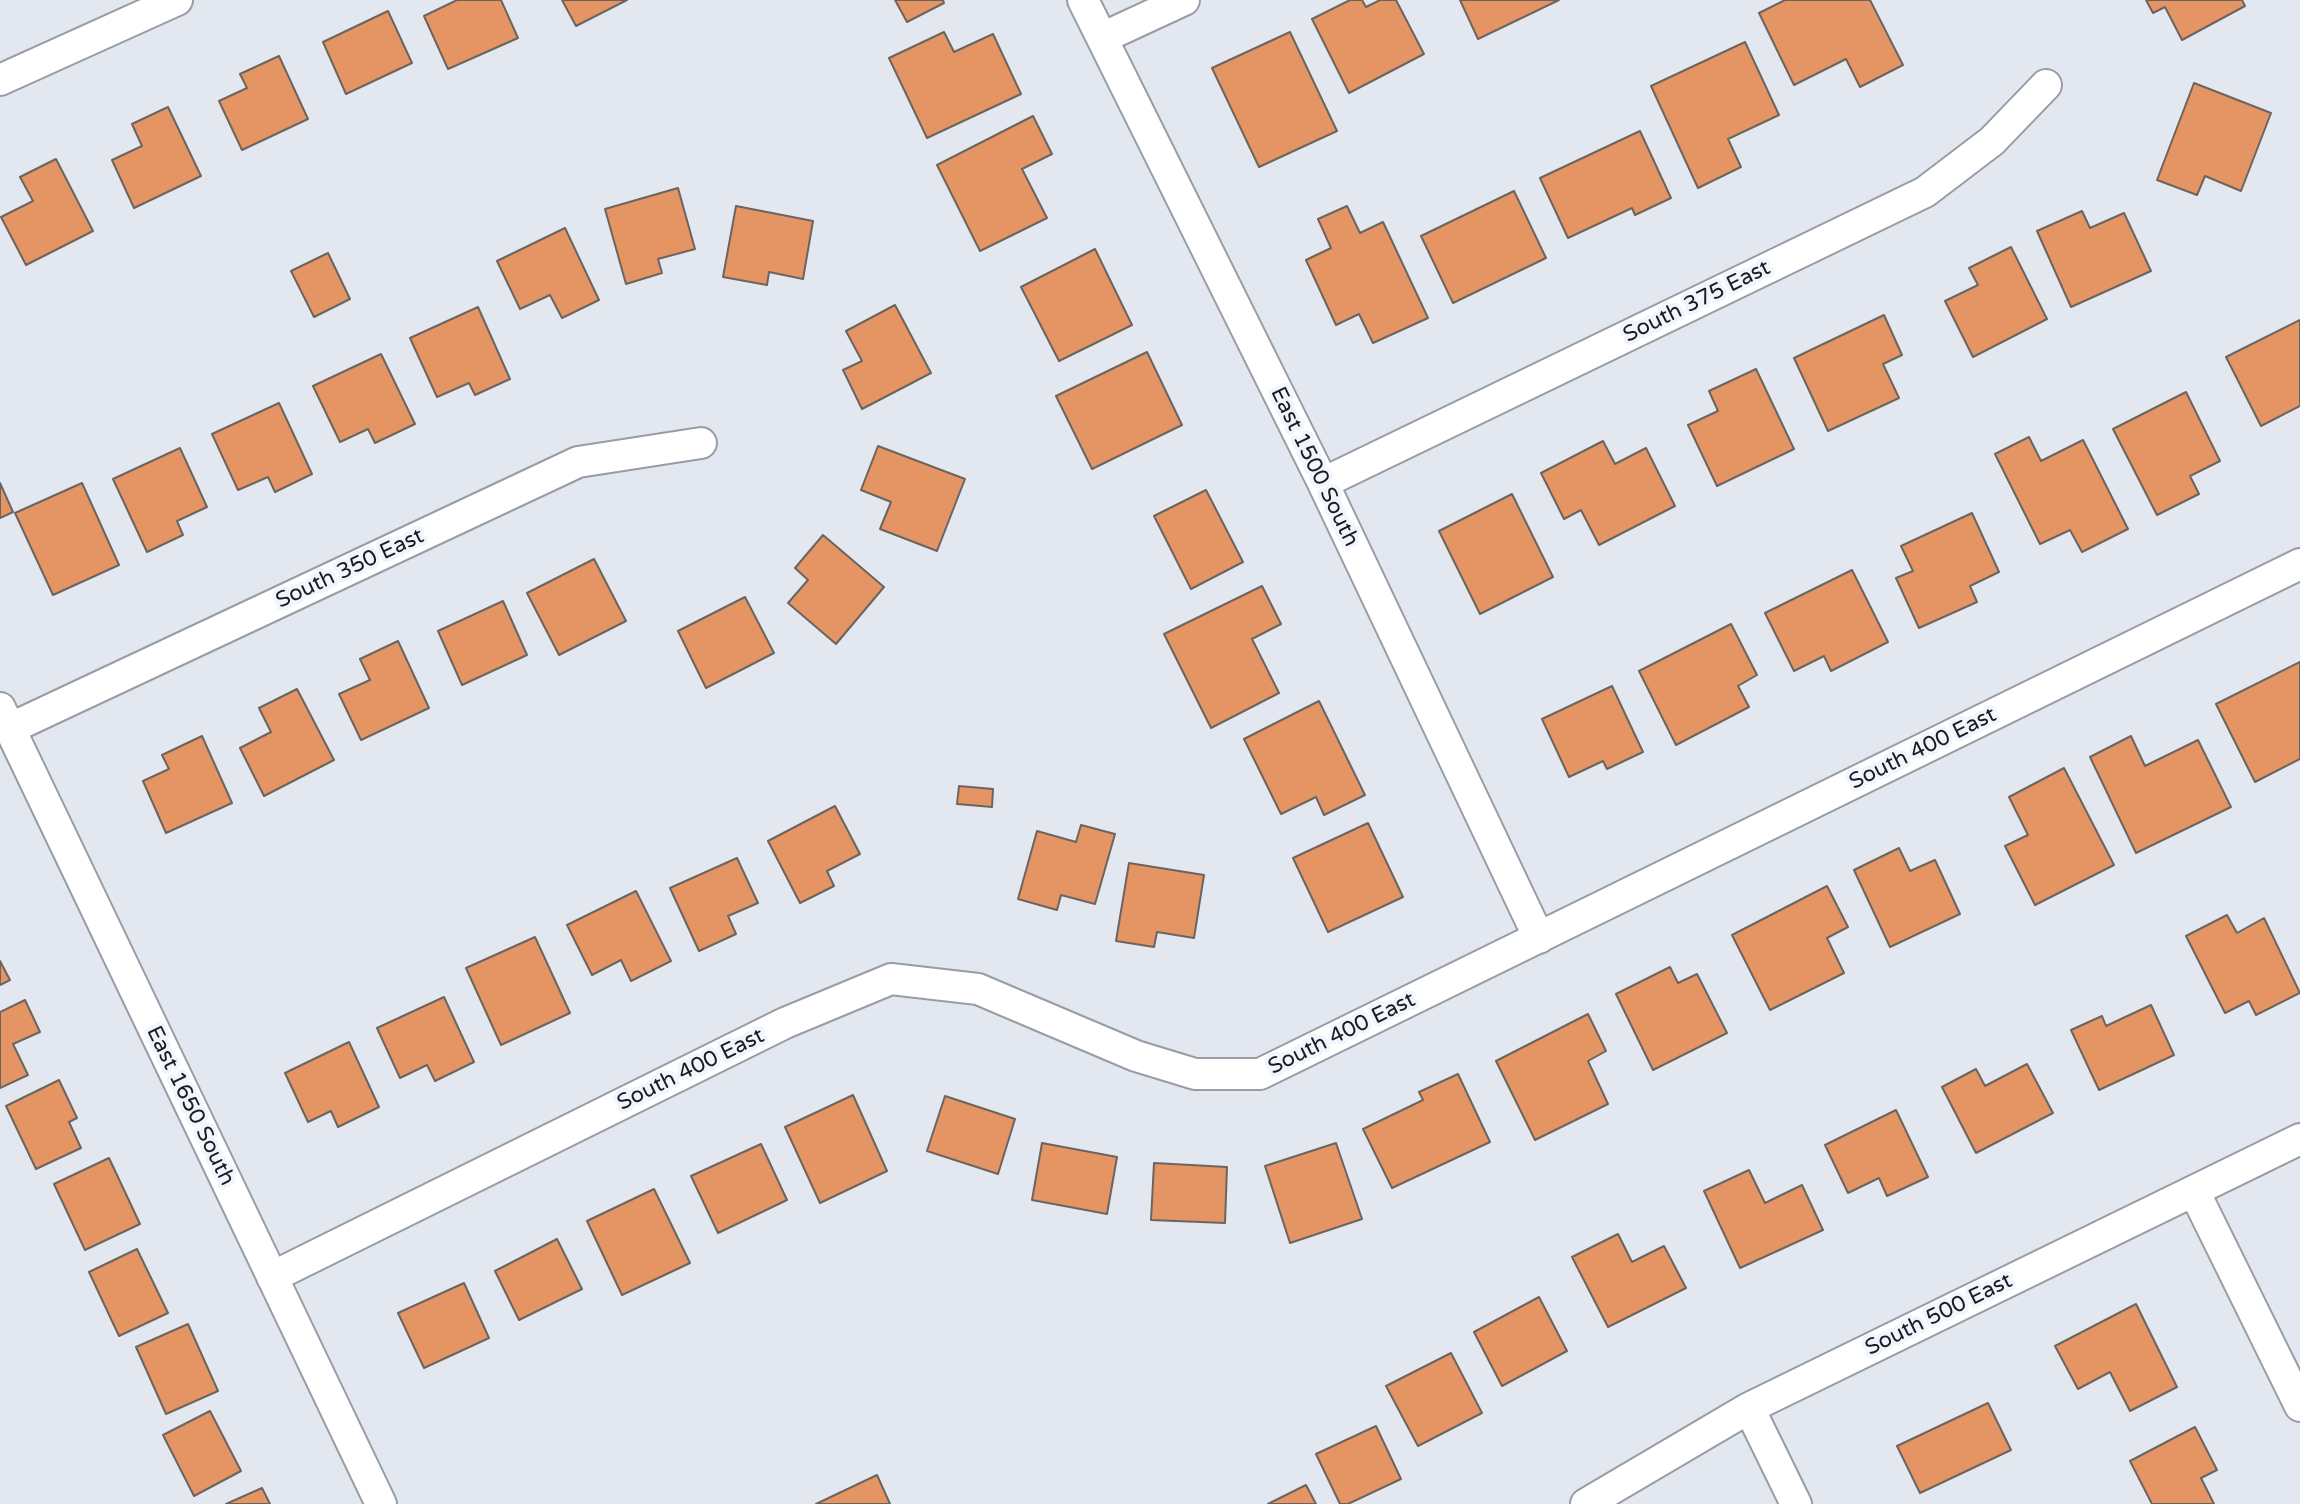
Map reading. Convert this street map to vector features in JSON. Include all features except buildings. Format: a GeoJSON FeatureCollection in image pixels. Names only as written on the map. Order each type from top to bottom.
{"type":"FeatureCollection","features":[{"type":"Feature","properties":{"kind":"street"},"geometry":{"type":"LineString","coordinates":[[0,80],[177,0]]}},
{"type":"Feature","properties":{"kind":"street","name":"East 1500 South"},"geometry":{"type":"LineString","coordinates":[[1083,0],[1323,483],[1539,938]]}},
{"type":"Feature","properties":{"kind":"street"},"geometry":{"type":"LineString","coordinates":[[1102,38],[1184,0]]}},
{"type":"Feature","properties":{"kind":"street","name":"South 375 East"},"geometry":{"type":"LineString","coordinates":[[1323,483],[1925,192],[1992,141],[2046,85]]}},
{"type":"Feature","properties":{"kind":"street","name":"South 350 East"},"geometry":{"type":"LineString","coordinates":[[5,718],[578,462],[701,443]]}},
{"type":"Feature","properties":{"kind":"street","name":"South 400 East"},"geometry":{"type":"LineString","coordinates":[[272,1277],[785,1023],[891,979],[978,989],[1136,1056],[1195,1074],[1260,1074],[2300,564]]}},
{"type":"Feature","properties":{"kind":"street","name":"East 1650 South"},"geometry":{"type":"LineString","coordinates":[[5,718],[381,1504]]}},
{"type":"Feature","properties":{"kind":"street","name":"South 500 East"},"geometry":{"type":"LineString","coordinates":[[1586,1504],[1749,1408],[2300,1139]]}},
{"type":"Feature","properties":{"kind":"street"},"geometry":{"type":"LineString","coordinates":[[2194,1191],[2300,1406]]}},
{"type":"Feature","properties":{"kind":"street"},"geometry":{"type":"LineString","coordinates":[[1749,1408],[1796,1504]]}}]}
